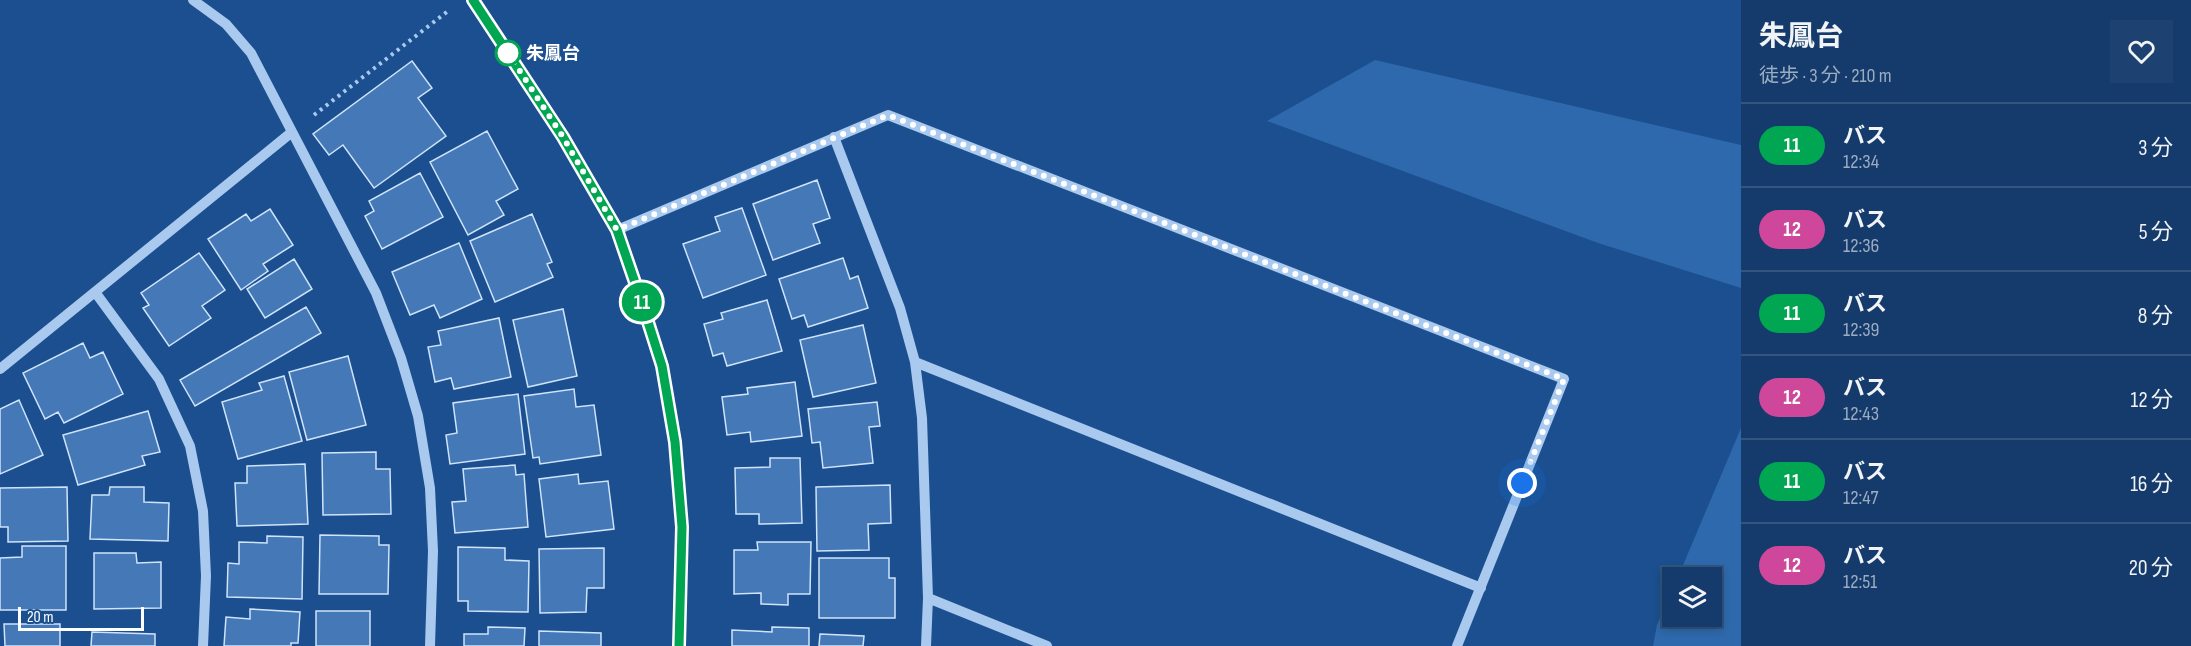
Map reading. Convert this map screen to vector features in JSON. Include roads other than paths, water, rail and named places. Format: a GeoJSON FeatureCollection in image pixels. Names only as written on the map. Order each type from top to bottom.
{"type":"FeatureCollection","features":[{"type":"Feature","properties":{"kind":"street"},"geometry":{"type":"LineString","coordinates":[[193,0],[226,24],[251,52],[376,293],[401,358],[418,416],[430,488],[433,551],[430,646]]}},
{"type":"Feature","properties":{"kind":"street"},"geometry":{"type":"LineString","coordinates":[[473,0],[563,137],[617,230],[662,366],[675,442],[682,527],[679,646]]}},
{"type":"Feature","properties":{"kind":"street"},"geometry":{"type":"LineString","coordinates":[[617,230],[888,115],[1564,379],[1457,646]]}},
{"type":"Feature","properties":{"kind":"street"},"geometry":{"type":"LineString","coordinates":[[0,369],[292,132]]}},
{"type":"Feature","properties":{"kind":"street"},"geometry":{"type":"LineString","coordinates":[[834,137],[900,308],[915,362],[922,418],[928,598],[926,646]]}},
{"type":"Feature","properties":{"kind":"street"},"geometry":{"type":"LineString","coordinates":[[95,292],[159,379],[190,446],[203,511],[206,576],[203,646]]}},
{"type":"Feature","properties":{"kind":"street"},"geometry":{"type":"LineString","coordinates":[[915,362],[1480,588]]}},
{"type":"Feature","properties":{"kind":"street"},"geometry":{"type":"LineString","coordinates":[[928,598],[1047,646]]}},
{"type":"Feature","properties":{"kind":"place","name":"朱鳳台"},"geometry":{"type":"Point","coordinates":[508,53]}}]}
